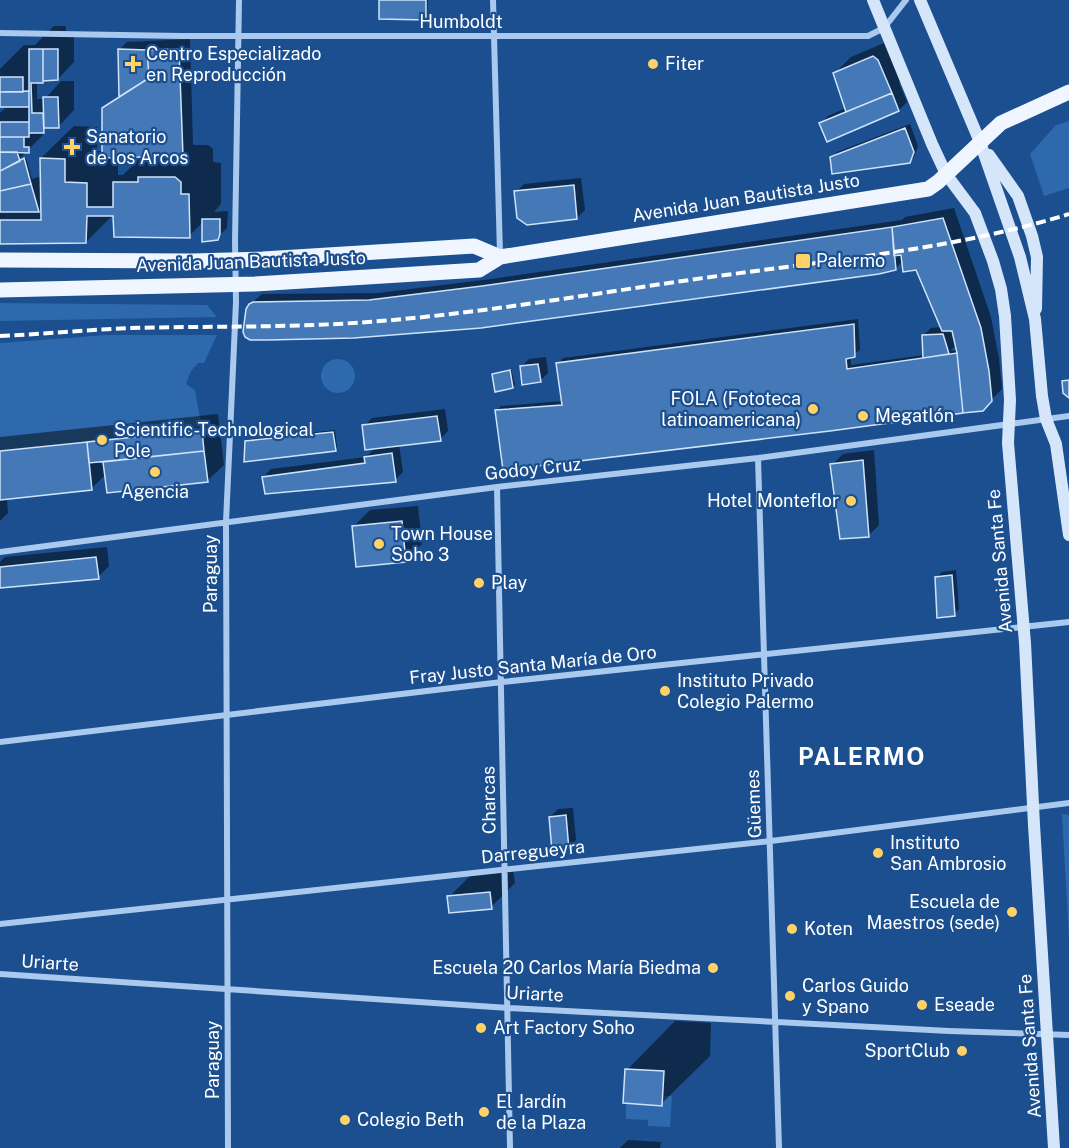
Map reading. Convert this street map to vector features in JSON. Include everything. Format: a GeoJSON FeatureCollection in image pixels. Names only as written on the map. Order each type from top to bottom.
{"type":"FeatureCollection","features":[{"type":"Feature","properties":{"kind":"main road","name":"Avenida Santa Fe"},"geometry":{"type":"LineString","coordinates":[[873,0],[946,174],[975,213],[1001,290],[1005,316],[1010,400],[1008,443],[1023,627],[1054,1148]]}},
{"type":"Feature","properties":{"kind":"main road"},"geometry":{"type":"LineString","coordinates":[[920,0],[980,142],[1020,258],[1035,319],[1042,396],[1046,419],[1056,444],[1069,535]]}},
{"type":"Feature","properties":{"kind":"main road","name":"Avenida Juan Bautista Justo"},"geometry":{"type":"LineString","coordinates":[[0,290],[236,285],[479,270],[500,257],[928,189],[1001,123],[1069,92]]}},
{"type":"Feature","properties":{"kind":"main road"},"geometry":{"type":"LineString","coordinates":[[980,142],[1018,196],[1032,237],[1037,257],[1038,286],[1035,319]]}},
{"type":"Feature","properties":{"kind":"main road","name":"Avenida Juan Bautista Justo"},"geometry":{"type":"LineString","coordinates":[[0,260],[236,260],[474,246],[500,257]]}},
{"type":"Feature","properties":{"kind":"street","name":"Paraguay"},"geometry":{"type":"LineString","coordinates":[[228,1148],[226,522],[236,285],[239,0]]}},
{"type":"Feature","properties":{"kind":"street"},"geometry":{"type":"LineString","coordinates":[[493,0],[500,257]]}},
{"type":"Feature","properties":{"kind":"street"},"geometry":{"type":"LineString","coordinates":[[884,28],[906,0]]}},
{"type":"Feature","properties":{"kind":"street","name":"Humboldt"},"geometry":{"type":"LineString","coordinates":[[0,33],[494,37],[868,36],[884,28]]}},
{"type":"Feature","properties":{"kind":"street","name":"Godoy Cruz"},"geometry":{"type":"LineString","coordinates":[[0,552],[1069,417]]}},
{"type":"Feature","properties":{"kind":"street","name":"Güemes"},"geometry":{"type":"LineString","coordinates":[[758,458],[779,1148]]}},
{"type":"Feature","properties":{"kind":"street","name":"Charcas"},"geometry":{"type":"LineString","coordinates":[[497,488],[510,1148]]}},
{"type":"Feature","properties":{"kind":"street","name":"Fray Justo Santa María de Oro"},"geometry":{"type":"LineString","coordinates":[[0,742],[502,682],[1069,622]]}},
{"type":"Feature","properties":{"kind":"street","name":"Darregueyra"},"geometry":{"type":"LineString","coordinates":[[0,924],[771,841],[1069,803]]}},
{"type":"Feature","properties":{"kind":"street","name":"Uriarte"},"geometry":{"type":"LineString","coordinates":[[0,974],[509,1008],[1069,1035]]}},
{"type":"Feature","properties":{"kind":"shaded area"},"geometry":{"type":"Polygon","coordinates":[[[1069,121],[1069,188],[1044,196],[1030,154],[1056,125],[1069,121]]]}},
{"type":"Feature","properties":{"kind":"shaded area"},"geometry":{"type":"Polygon","coordinates":[[[0,303],[207,305],[217,317],[0,321],[0,303]]]}},
{"type":"Feature","properties":{"kind":"shaded area"},"geometry":{"type":"Polygon","coordinates":[[[106,335],[217,335],[204,363],[198,363],[191,371],[186,384],[195,390],[202,430],[0,451],[0,343],[106,335]]]}},
{"type":"Feature","properties":{"kind":"shaded area"},"geometry":{"type":"Polygon","coordinates":[[[338,359],[350,364],[355,376],[350,388],[338,393],[326,388],[321,376],[326,364],[338,359]]]}},
{"type":"Feature","properties":{"kind":"shaded area"},"geometry":{"type":"Polygon","coordinates":[[[1062,814],[1069,815],[1069,939],[1062,814]]]}},
{"type":"Feature","properties":{"kind":"shaded area"},"geometry":{"type":"Polygon","coordinates":[[[664,1096],[672,1096],[670,1127],[648,1126],[648,1120],[626,1119],[626,1104],[662,1107],[664,1096]]]}},
{"type":"Feature","properties":{"kind":"building"},"geometry":{"type":"Polygon","coordinates":[[[379,0],[426,0],[426,20],[379,19],[379,0]]]}},
{"type":"Feature","properties":{"kind":"building"},"geometry":{"type":"Polygon","coordinates":[[[29,49],[43,49],[43,83],[31,83],[32,113],[43,113],[44,133],[29,133],[29,49]]]}},
{"type":"Feature","properties":{"kind":"building"},"geometry":{"type":"Polygon","coordinates":[[[43,49],[58,49],[58,80],[43,81],[43,49]]]}},
{"type":"Feature","properties":{"kind":"building","name":"Centro Especializado en Reproducción"},"geometry":{"type":"Polygon","coordinates":[[[118,49],[147,50],[149,78],[119,97],[118,49]]]}},
{"type":"Feature","properties":{"kind":"building"},"geometry":{"type":"Polygon","coordinates":[[[179,49],[183,156],[102,158],[102,108],[149,78],[147,50],[179,49]]]}},
{"type":"Feature","properties":{"kind":"building"},"geometry":{"type":"Polygon","coordinates":[[[873,56],[878,60],[892,93],[846,112],[833,73],[873,56]]]}},
{"type":"Feature","properties":{"kind":"building"},"geometry":{"type":"Polygon","coordinates":[[[0,77],[23,77],[23,92],[0,92],[0,77]]]}},
{"type":"Feature","properties":{"kind":"building"},"geometry":{"type":"Polygon","coordinates":[[[29,91],[29,107],[0,107],[0,92],[29,91]]]}},
{"type":"Feature","properties":{"kind":"building"},"geometry":{"type":"Polygon","coordinates":[[[892,93],[899,111],[827,142],[819,123],[892,93]]]}},
{"type":"Feature","properties":{"kind":"building"},"geometry":{"type":"Polygon","coordinates":[[[43,97],[58,97],[59,128],[44,128],[43,97]]]}},
{"type":"Feature","properties":{"kind":"building"},"geometry":{"type":"Polygon","coordinates":[[[0,122],[29,122],[29,137],[0,137],[0,122]]]}},
{"type":"Feature","properties":{"kind":"building"},"geometry":{"type":"Polygon","coordinates":[[[905,128],[914,152],[910,163],[832,174],[830,157],[905,128]]]}},
{"type":"Feature","properties":{"kind":"building"},"geometry":{"type":"Polygon","coordinates":[[[0,137],[24,137],[24,147],[29,147],[29,153],[0,152],[0,137]]]}},
{"type":"Feature","properties":{"kind":"building"},"geometry":{"type":"Polygon","coordinates":[[[0,152],[17,152],[20,161],[0,171],[0,152]]]}},
{"type":"Feature","properties":{"kind":"building"},"geometry":{"type":"Polygon","coordinates":[[[24,158],[31,184],[0,191],[0,171],[24,158]]]}},
{"type":"Feature","properties":{"kind":"building"},"geometry":{"type":"Polygon","coordinates":[[[40,158],[65,159],[65,182],[87,183],[87,207],[113,207],[113,182],[138,182],[138,177],[175,177],[181,182],[181,194],[189,194],[190,238],[114,237],[113,216],[87,216],[86,243],[0,244],[0,220],[41,220],[40,158]]]}},
{"type":"Feature","properties":{"kind":"building"},"geometry":{"type":"Polygon","coordinates":[[[31,184],[39,212],[0,212],[0,191],[31,184]]]}},
{"type":"Feature","properties":{"kind":"building"},"geometry":{"type":"Polygon","coordinates":[[[574,185],[577,219],[527,225],[517,218],[514,191],[574,185]]]}},
{"type":"Feature","properties":{"kind":"building"},"geometry":{"type":"Polygon","coordinates":[[[943,218],[981,328],[992,401],[983,411],[963,413],[957,353],[952,331],[942,331],[916,270],[903,272],[901,255],[894,256],[892,227],[943,218]]]}},
{"type":"Feature","properties":{"kind":"building"},"geometry":{"type":"Polygon","coordinates":[[[202,219],[220,219],[218,240],[202,242],[202,219]]]}},
{"type":"Feature","properties":{"kind":"building"},"geometry":{"type":"Polygon","coordinates":[[[892,227],[896,270],[879,274],[481,328],[354,338],[267,340],[250,340],[243,332],[246,309],[253,302],[369,300],[892,227]]]}},
{"type":"Feature","properties":{"kind":"building"},"geometry":{"type":"Polygon","coordinates":[[[854,324],[855,357],[846,359],[847,369],[957,353],[963,413],[503,470],[495,410],[562,405],[556,363],[854,324]]]}},
{"type":"Feature","properties":{"kind":"building"},"geometry":{"type":"Polygon","coordinates":[[[943,334],[949,354],[923,358],[922,335],[943,334]]]}},
{"type":"Feature","properties":{"kind":"building"},"geometry":{"type":"Polygon","coordinates":[[[538,364],[541,382],[522,385],[520,366],[538,364]]]}},
{"type":"Feature","properties":{"kind":"building"},"geometry":{"type":"Polygon","coordinates":[[[510,370],[513,388],[495,392],[492,374],[510,370]]]}},
{"type":"Feature","properties":{"kind":"building"},"geometry":{"type":"Polygon","coordinates":[[[1069,380],[1069,398],[1063,393],[1062,381],[1069,380]]]}},
{"type":"Feature","properties":{"kind":"building"},"geometry":{"type":"Polygon","coordinates":[[[437,416],[441,441],[365,450],[362,425],[437,416]]]}},
{"type":"Feature","properties":{"kind":"building"},"geometry":{"type":"Polygon","coordinates":[[[202,430],[204,451],[89,463],[87,442],[202,430]]]}},
{"type":"Feature","properties":{"kind":"building"},"geometry":{"type":"Polygon","coordinates":[[[333,432],[336,451],[244,462],[245,441],[333,432]]]}},
{"type":"Feature","properties":{"kind":"building"},"geometry":{"type":"Polygon","coordinates":[[[87,442],[92,490],[0,500],[0,451],[87,442]]]}},
{"type":"Feature","properties":{"kind":"building","name":"Agencia"},"geometry":{"type":"Polygon","coordinates":[[[204,451],[208,482],[107,493],[103,462],[204,451]]]}},
{"type":"Feature","properties":{"kind":"building"},"geometry":{"type":"Polygon","coordinates":[[[392,453],[396,482],[265,494],[262,477],[365,463],[364,457],[392,453]]]}},
{"type":"Feature","properties":{"kind":"building","name":"Hotel Monteflor"},"geometry":{"type":"Polygon","coordinates":[[[863,460],[869,537],[840,539],[830,464],[863,460]]]}},
{"type":"Feature","properties":{"kind":"building","name":"Town House Soho 3"},"geometry":{"type":"Polygon","coordinates":[[[402,521],[406,562],[356,567],[352,526],[402,521]]]}},
{"type":"Feature","properties":{"kind":"building"},"geometry":{"type":"Polygon","coordinates":[[[96,557],[99,579],[0,588],[0,567],[96,557]]]}},
{"type":"Feature","properties":{"kind":"building"},"geometry":{"type":"Polygon","coordinates":[[[952,575],[955,616],[937,618],[935,577],[952,575]]]}},
{"type":"Feature","properties":{"kind":"building"},"geometry":{"type":"Polygon","coordinates":[[[566,815],[569,850],[552,851],[549,817],[566,815]]]}},
{"type":"Feature","properties":{"kind":"building"},"geometry":{"type":"Polygon","coordinates":[[[490,892],[492,909],[449,913],[447,896],[490,892]]]}},
{"type":"Feature","properties":{"kind":"building"},"geometry":{"type":"Polygon","coordinates":[[[625,1069],[664,1071],[662,1106],[623,1103],[625,1069]]]}},
{"type":"Feature","properties":{"kind":"railway"},"geometry":{"type":"LineString","coordinates":[[0,336],[130,328],[338,324],[460,313],[902,251],[987,235],[1069,214]]}},
{"type":"Feature","properties":{"kind":"place","name":"Centro Especializado en Reproducción"},"geometry":{"type":"Point","coordinates":[133,64]}},
{"type":"Feature","properties":{"kind":"place","name":"Fiter"},"geometry":{"type":"Point","coordinates":[653,64]}},
{"type":"Feature","properties":{"kind":"place","name":"Sanatorio de los Arcos"},"geometry":{"type":"Point","coordinates":[72,147]}},
{"type":"Feature","properties":{"kind":"place","name":"Palermo"},"geometry":{"type":"Point","coordinates":[803,261]}},
{"type":"Feature","properties":{"kind":"place","name":"FOLA (Fototeca latinoamericana)"},"geometry":{"type":"Point","coordinates":[813,409]}},
{"type":"Feature","properties":{"kind":"place","name":"Megatlón"},"geometry":{"type":"Point","coordinates":[863,416]}},
{"type":"Feature","properties":{"kind":"place","name":"Scientific-Technological Pole"},"geometry":{"type":"Point","coordinates":[102,440]}},
{"type":"Feature","properties":{"kind":"place","name":"Agencia"},"geometry":{"type":"Point","coordinates":[155,472]}},
{"type":"Feature","properties":{"kind":"place","name":"Hotel Monteflor"},"geometry":{"type":"Point","coordinates":[851,501]}},
{"type":"Feature","properties":{"kind":"place","name":"Town House Soho 3"},"geometry":{"type":"Point","coordinates":[379,544]}},
{"type":"Feature","properties":{"kind":"place","name":"Play"},"geometry":{"type":"Point","coordinates":[479,583]}},
{"type":"Feature","properties":{"kind":"place","name":"Instituto Privado Colegio Palermo"},"geometry":{"type":"Point","coordinates":[665,691]}},
{"type":"Feature","properties":{"kind":"place","name":"Instituto San Ambrosio"},"geometry":{"type":"Point","coordinates":[878,853]}},
{"type":"Feature","properties":{"kind":"place","name":"Escuela de Maestros (sede)"},"geometry":{"type":"Point","coordinates":[1012,912]}},
{"type":"Feature","properties":{"kind":"place","name":"Koten"},"geometry":{"type":"Point","coordinates":[792,929]}},
{"type":"Feature","properties":{"kind":"place","name":"Escuela 20 Carlos María Biedma"},"geometry":{"type":"Point","coordinates":[713,968]}},
{"type":"Feature","properties":{"kind":"place","name":"Carlos Guido y Spano"},"geometry":{"type":"Point","coordinates":[790,996]}},
{"type":"Feature","properties":{"kind":"place","name":"Eseade"},"geometry":{"type":"Point","coordinates":[922,1005]}},
{"type":"Feature","properties":{"kind":"place","name":"Art Factory Soho"},"geometry":{"type":"Point","coordinates":[481,1028]}},
{"type":"Feature","properties":{"kind":"place","name":"SportClub"},"geometry":{"type":"Point","coordinates":[962,1051]}},
{"type":"Feature","properties":{"kind":"place","name":"El Jardín de la Plaza"},"geometry":{"type":"Point","coordinates":[484,1112]}},
{"type":"Feature","properties":{"kind":"place","name":"Colegio Beth"},"geometry":{"type":"Point","coordinates":[345,1120]}},
{"type":"Feature","properties":{"kind":"district","name":"PALERMO"},"geometry":{"type":"Point","coordinates":[862,757]}}]}
